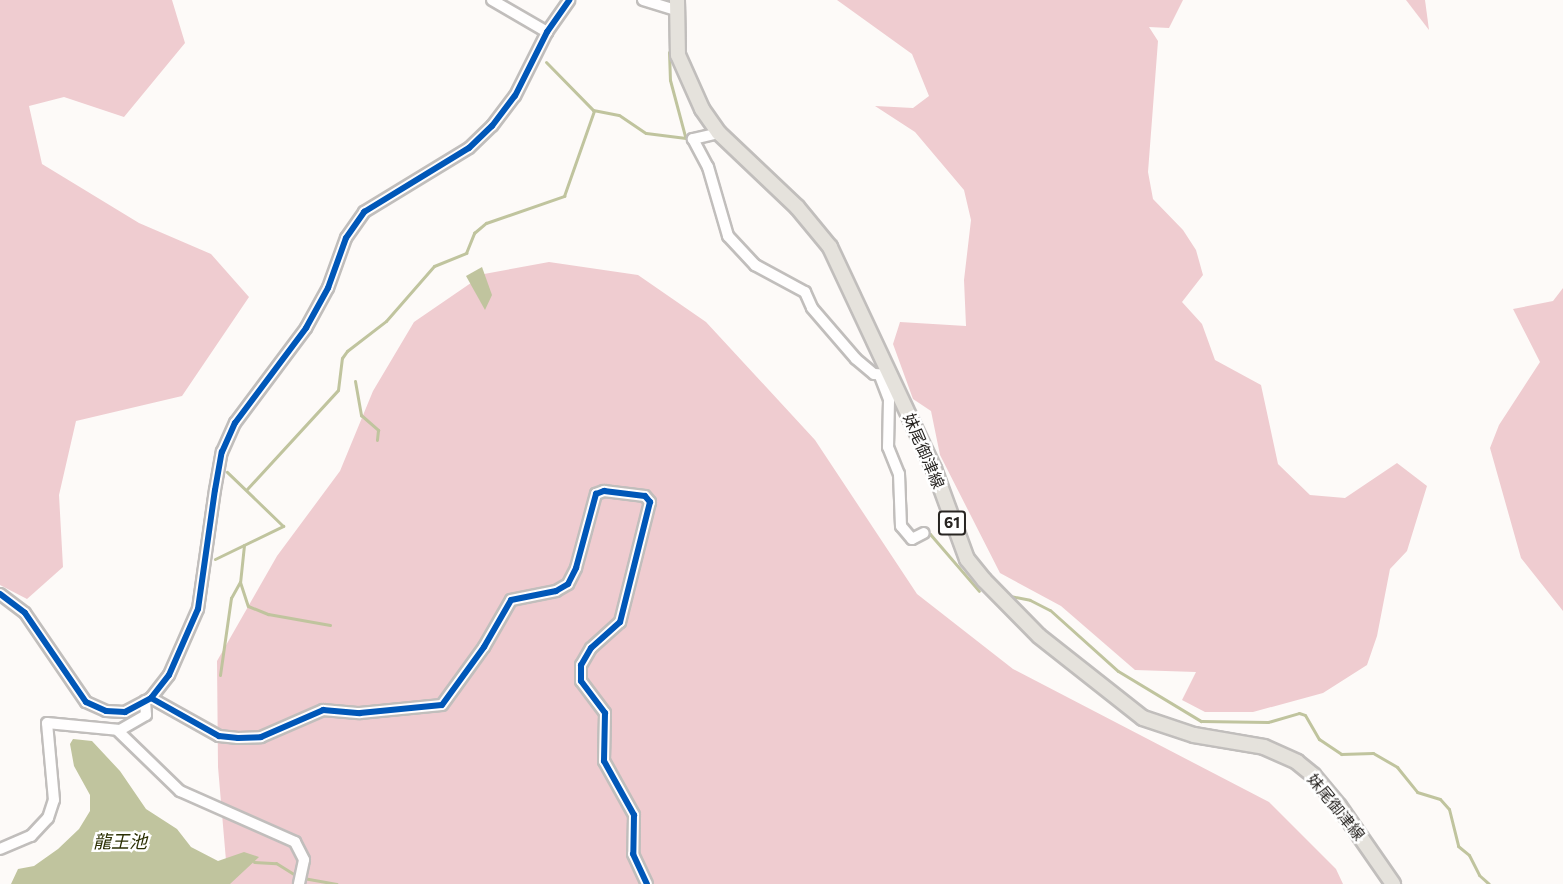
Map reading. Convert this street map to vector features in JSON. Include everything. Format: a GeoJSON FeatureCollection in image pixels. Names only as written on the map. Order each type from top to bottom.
{"type":"FeatureCollection","features":[{"type":"Feature","properties":{"kind":"main road","name":"妹尾御津線"},"geometry":{"type":"LineString","coordinates":[[676,5],[678,55],[684,75],[719,133],[797,207],[830,247],[886,376],[934,469],[967,559],[1000,600],[1122,706],[1143,718],[1194,735],[1264,747],[1297,762],[1313,775],[1339,806],[1394,884]]}},
{"type":"Feature","properties":{"kind":"street"},"geometry":{"type":"LineString","coordinates":[[492,0],[547,32]]}},
{"type":"Feature","properties":{"kind":"street"},"geometry":{"type":"LineString","coordinates":[[0,594],[25,613],[86,702],[106,711],[126,712],[148,699],[169,675],[198,609],[222,452],[235,423],[306,328],[328,288],[346,238],[364,212],[469,148],[492,126],[515,96],[547,32],[569,0]]}},
{"type":"Feature","properties":{"kind":"street"},"geometry":{"type":"LineString","coordinates":[[643,0],[676,5]]}},
{"type":"Feature","properties":{"kind":"street"},"geometry":{"type":"LineString","coordinates":[[719,133],[693,139],[708,167],[728,236],[755,264],[805,292],[812,308],[856,359],[886,376],[889,400],[888,447],[892,471],[901,489],[901,526],[912,539],[924,533]]}},
{"type":"Feature","properties":{"kind":"street"},"geometry":{"type":"LineString","coordinates":[[148,699],[219,736],[238,738],[261,737],[323,710],[360,713],[442,705],[484,647],[511,600],[556,591],[568,584],[576,568],[596,494],[604,491],[645,496],[650,502],[620,621],[591,648],[581,664],[581,681],[605,713],[604,761],[634,815],[633,854],[646,884]]}},
{"type":"Feature","properties":{"kind":"street"},"geometry":{"type":"LineString","coordinates":[[0,849],[31,836],[48,818],[54,800],[47,723],[117,730],[140,720],[148,709],[148,699]]}},
{"type":"Feature","properties":{"kind":"street"},"geometry":{"type":"LineString","coordinates":[[117,730],[180,791],[294,842],[304,860],[299,884]]}},
{"type":"Feature","properties":{"kind":"shaded area"},"geometry":{"type":"Polygon","coordinates":[[[0,0],[172,0],[185,43],[124,117],[64,97],[29,106],[42,164],[139,223],[211,254],[249,297],[182,396],[76,421],[59,495],[63,567],[27,599],[0,585],[0,0]]]}},
{"type":"Feature","properties":{"kind":"shaded area"},"geometry":{"type":"Polygon","coordinates":[[[837,0],[1183,0],[1169,28],[1149,27],[1158,41],[1148,172],[1153,199],[1183,230],[1196,250],[1203,275],[1182,302],[1202,324],[1215,360],[1261,385],[1278,464],[1310,495],[1345,498],[1397,463],[1427,486],[1407,551],[1390,569],[1377,636],[1367,665],[1323,693],[1253,712],[1205,712],[1182,700],[1196,672],[1135,670],[1061,606],[1000,573],[940,455],[931,411],[913,399],[893,344],[900,322],[966,326],[964,280],[971,220],[964,190],[915,132],[875,106],[913,108],[929,96],[912,54],[837,0]]]}},
{"type":"Feature","properties":{"kind":"shaded area"},"geometry":{"type":"Polygon","coordinates":[[[1406,0],[1425,0],[1429,30],[1406,0]]]}},
{"type":"Feature","properties":{"kind":"shaded area"},"geometry":{"type":"Polygon","coordinates":[[[549,262],[638,275],[706,322],[815,440],[917,594],[1013,669],[1269,802],[1336,869],[1343,884],[228,884],[218,767],[217,661],[277,556],[340,471],[373,391],[414,322],[484,274],[549,262]]]}},
{"type":"Feature","properties":{"kind":"shaded area"},"geometry":{"type":"Polygon","coordinates":[[[1563,288],[1563,611],[1521,558],[1490,448],[1499,425],[1540,362],[1513,309],[1553,301],[1563,288]]]}},
{"type":"Feature","properties":{"kind":"water"},"geometry":{"type":"Polygon","coordinates":[[[482,267],[492,295],[485,310],[466,276],[482,267]]]}},
{"type":"Feature","properties":{"kind":"water","name":"龍王池"},"geometry":{"type":"Polygon","coordinates":[[[73,739],[92,741],[120,771],[146,809],[177,829],[191,847],[218,861],[244,852],[259,857],[230,884],[11,884],[18,869],[34,866],[58,849],[79,829],[90,811],[90,795],[74,766],[70,744],[73,739]]]}},
{"type":"Feature","properties":{"kind":"waterway"},"geometry":{"type":"LineString","coordinates":[[669,52],[670,80],[685,136],[691,141]]}},
{"type":"Feature","properties":{"kind":"waterway"},"geometry":{"type":"LineString","coordinates":[[546,62],[593,110],[619,115],[646,133],[686,138]]}},
{"type":"Feature","properties":{"kind":"waterway"},"geometry":{"type":"LineString","coordinates":[[247,489],[338,390],[342,358],[347,351],[386,321],[434,266],[466,253],[474,233],[486,223],[564,196],[594,111]]}},
{"type":"Feature","properties":{"kind":"waterway"},"geometry":{"type":"LineString","coordinates":[[727,242],[749,265]]}},
{"type":"Feature","properties":{"kind":"waterway"},"geometry":{"type":"LineString","coordinates":[[355,381],[361,415],[378,430],[377,440]]}},
{"type":"Feature","properties":{"kind":"waterway"},"geometry":{"type":"LineString","coordinates":[[885,452],[891,468]]}},
{"type":"Feature","properties":{"kind":"waterway"},"geometry":{"type":"LineString","coordinates":[[215,559],[283,526],[227,472]]}},
{"type":"Feature","properties":{"kind":"waterway"},"geometry":{"type":"LineString","coordinates":[[895,507],[896,524]]}},
{"type":"Feature","properties":{"kind":"waterway"},"geometry":{"type":"LineString","coordinates":[[899,530],[907,542],[914,543]]}},
{"type":"Feature","properties":{"kind":"waterway"},"geometry":{"type":"LineString","coordinates":[[926,537],[930,534],[979,591]]}},
{"type":"Feature","properties":{"kind":"waterway"},"geometry":{"type":"LineString","coordinates":[[244,545],[240,582],[248,606],[268,614],[330,625]]}},
{"type":"Feature","properties":{"kind":"waterway"},"geometry":{"type":"LineString","coordinates":[[220,675],[231,598],[240,582]]}},
{"type":"Feature","properties":{"kind":"waterway"},"geometry":{"type":"LineString","coordinates":[[1010,596],[1030,600],[1050,610],[1118,671],[1201,721],[1268,722],[1299,713],[1305,715],[1319,739],[1341,754],[1373,753],[1397,767],[1417,792],[1440,799],[1449,809],[1458,846],[1469,855],[1479,875],[1489,884]]}},
{"type":"Feature","properties":{"kind":"waterway"},"geometry":{"type":"LineString","coordinates":[[254,862],[276,863],[297,876]]}},
{"type":"Feature","properties":{"kind":"waterway"},"geometry":{"type":"LineString","coordinates":[[303,878],[336,884]]}},
{"type":"Feature","properties":{"kind":"cycle path"},"geometry":{"type":"LineString","coordinates":[[0,594],[25,613],[86,702],[106,711],[125,712],[151,698],[169,675],[198,609],[222,452],[235,423],[306,328],[328,288],[346,238],[364,212],[469,148],[492,126],[515,96],[547,32],[569,0]]}},
{"type":"Feature","properties":{"kind":"cycle path"},"geometry":{"type":"LineString","coordinates":[[151,698],[219,736],[238,738],[261,737],[323,710],[360,713],[442,705],[484,647],[511,600],[556,591],[568,584],[576,568],[596,494],[604,491],[645,496],[650,502],[620,622],[591,648],[581,665],[581,681],[605,713],[604,761],[634,815],[633,854],[647,884]]}}]}
